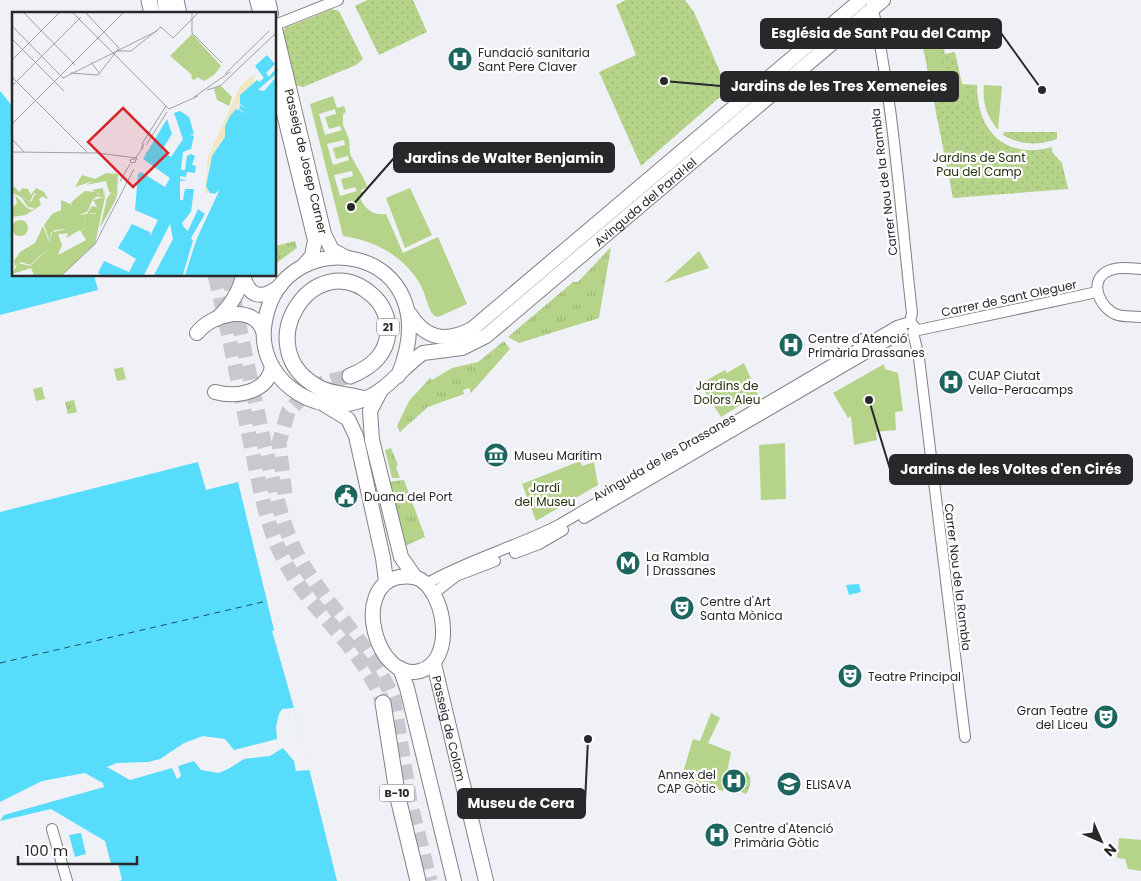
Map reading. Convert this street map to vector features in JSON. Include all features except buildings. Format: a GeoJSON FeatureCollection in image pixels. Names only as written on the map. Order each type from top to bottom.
{"type":"FeatureCollection","features":[{"type":"Feature","properties":{"kind":"highway"},"geometry":{"type":"LineString","coordinates":[[149,0],[167,8]]}},
{"type":"Feature","properties":{"kind":"highway","name":"21"},"geometry":{"type":"LineString","coordinates":[[350,376],[367,368],[378,359],[385,345],[388,329],[383,310],[374,297],[361,287],[346,282],[320,286],[301,300],[289,320],[287,345],[294,364],[310,382],[323,390],[365,399]]}},
{"type":"Feature","properties":{"kind":"highway","name":"B-10"},"geometry":{"type":"LineString","coordinates":[[383,703],[398,798],[418,881]]}},
{"type":"Feature","properties":{"kind":"main road","name":"Avinguda del Paral·lel"},"geometry":{"type":"LineString","coordinates":[[409,312],[422,330],[433,335],[458,335],[472,329],[861,0]]}},
{"type":"Feature","properties":{"kind":"main road","name":"Avinguda del Paral·lel"},"geometry":{"type":"LineString","coordinates":[[398,376],[423,353],[462,348],[486,336],[875,3]]}},
{"type":"Feature","properties":{"kind":"main road","name":"Passeig de Josep Carner"},"geometry":{"type":"LineString","coordinates":[[276,33],[324,234],[332,250],[345,257]]}},
{"type":"Feature","properties":{"kind":"main road","name":"Passeig de Josep Carner"},"geometry":{"type":"LineString","coordinates":[[276,80],[314,240],[312,256],[302,267]]}},
{"type":"Feature","properties":{"kind":"main road"},"geometry":{"type":"LineString","coordinates":[[243,276],[246,285],[254,294],[268,293],[281,286],[302,267],[319,259],[345,257],[366,262],[383,272],[402,292],[409,312],[408,342],[398,376],[380,392],[356,403],[325,405]]}},
{"type":"Feature","properties":{"kind":"main road"},"geometry":{"type":"LineString","coordinates":[[197,334],[205,325],[223,313],[238,290],[243,276]]}},
{"type":"Feature","properties":{"kind":"main road"},"geometry":{"type":"LineString","coordinates":[[263,331],[268,309],[281,286]]}},
{"type":"Feature","properties":{"kind":"main road"},"geometry":{"type":"LineString","coordinates":[[214,320],[233,314],[246,314],[256,320],[263,331],[272,366],[282,380],[297,393],[325,405],[348,419],[356,436],[383,558],[386,581]]}},
{"type":"Feature","properties":{"kind":"main road"},"geometry":{"type":"LineString","coordinates":[[215,392],[229,395],[262,386],[270,377],[272,366]]}},
{"type":"Feature","properties":{"kind":"main road"},"geometry":{"type":"LineString","coordinates":[[380,392],[370,411],[372,440],[401,557],[425,585],[444,627],[442,644],[434,664],[419,671],[400,668]]}},
{"type":"Feature","properties":{"kind":"main road"},"geometry":{"type":"LineString","coordinates":[[425,585],[399,577],[386,581],[379,591],[373,608],[374,629],[383,650],[400,668],[407,688],[454,881]]}},
{"type":"Feature","properties":{"kind":"main road","name":"Passeig de Colom"},"geometry":{"type":"LineString","coordinates":[[434,664],[486,881]]}},
{"type":"Feature","properties":{"kind":"street"},"geometry":{"type":"LineString","coordinates":[[276,25],[338,0]]}},
{"type":"Feature","properties":{"kind":"street","name":"Carrer Nou de la Rambla"},"geometry":{"type":"LineString","coordinates":[[875,3],[912,313],[909,328],[919,358],[965,737]]}},
{"type":"Feature","properties":{"kind":"street"},"geometry":{"type":"LineString","coordinates":[[1141,269],[1119,268],[1105,272],[1098,283],[1097,292],[1106,306],[1116,314],[1141,317]]}},
{"type":"Feature","properties":{"kind":"street","name":"Carrer de Sant Oleguer"},"geometry":{"type":"LineString","coordinates":[[909,328],[927,328],[1097,292]]}},
{"type":"Feature","properties":{"kind":"street","name":"Avinguda de les Drassanes"},"geometry":{"type":"LineString","coordinates":[[425,585],[454,570],[519,545],[559,525],[897,326],[909,328]]}},
{"type":"Feature","properties":{"kind":"street"},"geometry":{"type":"LineString","coordinates":[[52,830],[68,881]]}},
{"type":"Feature","properties":{"kind":"green space"},"geometry":{"type":"Polygon","coordinates":[[[367,0],[413,0],[427,32],[379,55],[355,6],[367,0]]]}},
{"type":"Feature","properties":{"kind":"green space"},"geometry":{"type":"Polygon","coordinates":[[[626,0],[685,0],[694,12],[728,90],[641,166],[599,72],[636,55],[616,5],[626,0]]]}},
{"type":"Feature","properties":{"kind":"green space"},"geometry":{"type":"Polygon","coordinates":[[[332,9],[339,11],[363,59],[356,65],[303,87],[294,85],[281,33],[285,28],[332,9]]]}},
{"type":"Feature","properties":{"kind":"green space","name":"Jardins de Sant Pau del Camp"},"geometry":{"type":"Polygon","coordinates":[[[938,18],[945,54],[955,52],[962,84],[977,85],[978,101],[988,128],[997,138],[1008,145],[1020,149],[1035,150],[1052,147],[1052,152],[1062,163],[1068,189],[953,198],[918,22],[938,18]]]}},
{"type":"Feature","properties":{"kind":"green space"},"geometry":{"type":"Polygon","coordinates":[[[936,29],[943,69],[932,73],[925,33],[936,29]]]}},
{"type":"Feature","properties":{"kind":"green space"},"geometry":{"type":"Polygon","coordinates":[[[953,83],[954,88],[964,92],[961,101],[950,104],[940,88],[953,83]]]}},
{"type":"Feature","properties":{"kind":"green space"},"geometry":{"type":"Polygon","coordinates":[[[984,85],[1002,86],[998,130],[986,109],[984,85]]]}},
{"type":"Feature","properties":{"kind":"green space"},"geometry":{"type":"Polygon","coordinates":[[[333,96],[337,108],[344,106],[346,112],[343,114],[343,125],[349,139],[350,154],[367,187],[361,190],[363,196],[360,198],[362,202],[373,213],[386,214],[403,253],[438,237],[467,304],[438,317],[434,316],[420,284],[397,257],[377,246],[343,236],[310,104],[333,96]],[[335,109],[319,114],[325,135],[342,130],[340,126],[329,129],[325,117],[336,114],[335,109]],[[344,140],[327,144],[333,165],[349,160],[348,156],[336,159],[333,148],[345,145],[344,140]],[[352,171],[334,175],[340,196],[357,191],[355,187],[344,190],[341,179],[353,176],[352,171]]]}},
{"type":"Feature","properties":{"kind":"green space"},"geometry":{"type":"Polygon","coordinates":[[[1004,132],[1057,132],[1057,139],[1043,143],[1023,143],[1003,135],[1004,132]]]}},
{"type":"Feature","properties":{"kind":"green space"},"geometry":{"type":"Polygon","coordinates":[[[410,188],[432,235],[405,248],[386,198],[410,188]]]}},
{"type":"Feature","properties":{"kind":"green space"},"geometry":{"type":"Polygon","coordinates":[[[295,241],[297,248],[276,263],[276,246],[295,241]]]}},
{"type":"Feature","properties":{"kind":"green space"},"geometry":{"type":"Polygon","coordinates":[[[611,247],[599,318],[519,343],[508,337],[573,282],[578,282],[611,247]]]}},
{"type":"Feature","properties":{"kind":"green space"},"geometry":{"type":"Polygon","coordinates":[[[699,251],[709,268],[664,283],[699,251]]]}},
{"type":"Feature","properties":{"kind":"green space"},"geometry":{"type":"Polygon","coordinates":[[[504,341],[510,349],[471,393],[469,388],[463,390],[464,394],[428,407],[400,432],[397,426],[409,401],[430,378],[432,380],[452,368],[478,362],[504,341]]]}},
{"type":"Feature","properties":{"kind":"green space","name":"Jardins de Dolors Aleu"},"geometry":{"type":"Polygon","coordinates":[[[744,363],[758,394],[721,417],[700,384],[725,370],[727,373],[744,363]]]}},
{"type":"Feature","properties":{"kind":"green space"},"geometry":{"type":"Polygon","coordinates":[[[884,364],[885,369],[898,373],[903,411],[895,412],[896,430],[876,432],[877,440],[854,445],[851,416],[848,418],[833,393],[884,364]]]}},
{"type":"Feature","properties":{"kind":"green space"},"geometry":{"type":"Polygon","coordinates":[[[123,367],[126,379],[117,381],[114,369],[123,367]]]}},
{"type":"Feature","properties":{"kind":"green space"},"geometry":{"type":"Polygon","coordinates":[[[42,387],[45,399],[36,401],[33,389],[42,387]]]}},
{"type":"Feature","properties":{"kind":"green space"},"geometry":{"type":"Polygon","coordinates":[[[74,400],[77,412],[68,414],[65,402],[74,400]]]}},
{"type":"Feature","properties":{"kind":"green space"},"geometry":{"type":"Polygon","coordinates":[[[785,443],[786,499],[761,500],[759,445],[785,443]]]}},
{"type":"Feature","properties":{"kind":"green space"},"geometry":{"type":"Polygon","coordinates":[[[391,448],[398,465],[396,467],[400,478],[392,478],[385,450],[391,448]]]}},
{"type":"Feature","properties":{"kind":"green space","name":"Jardí del Museu"},"geometry":{"type":"Polygon","coordinates":[[[580,461],[582,466],[594,462],[598,485],[536,521],[522,484],[580,461]]]}},
{"type":"Feature","properties":{"kind":"green space"},"geometry":{"type":"Polygon","coordinates":[[[404,480],[425,537],[405,546],[389,482],[404,480]]]}},
{"type":"Feature","properties":{"kind":"green space"},"geometry":{"type":"Polygon","coordinates":[[[711,713],[720,718],[708,743],[731,752],[723,791],[681,779],[693,739],[700,741],[711,713]]]}},
{"type":"Feature","properties":{"kind":"green space"},"geometry":{"type":"Polygon","coordinates":[[[746,771],[750,776],[750,782],[746,794],[740,791],[746,771]]]}},
{"type":"Feature","properties":{"kind":"green space"},"geometry":{"type":"Polygon","coordinates":[[[1119,838],[1141,840],[1141,871],[1128,869],[1125,859],[1117,858],[1119,838]]]}},
{"type":"Feature","properties":{"kind":"water"},"geometry":{"type":"Polygon","coordinates":[[[0,91],[12,106],[12,276],[94,276],[98,290],[0,315],[0,91]]]}},
{"type":"Feature","properties":{"kind":"water"},"geometry":{"type":"Polygon","coordinates":[[[198,462],[206,490],[238,482],[274,630],[272,631],[294,708],[337,881],[119,881],[122,880],[118,863],[111,864],[105,841],[51,809],[0,821],[0,512],[198,462]]]}},
{"type":"Feature","properties":{"kind":"water"},"geometry":{"type":"Polygon","coordinates":[[[859,584],[861,592],[849,595],[846,585],[859,584]]]}},
{"type":"Feature","properties":{"kind":"water"},"geometry":{"type":"Polygon","coordinates":[[[81,833],[86,854],[75,857],[69,835],[81,833]]]}},
{"type":"Feature","properties":{"kind":"pier"},"geometry":{"type":"Polygon","coordinates":[[[294,708],[310,770],[296,771],[294,761],[283,748],[270,756],[244,759],[219,773],[201,770],[194,761],[178,766],[181,776],[177,779],[172,768],[130,780],[107,767],[117,763],[148,762],[160,759],[184,743],[203,736],[225,739],[234,750],[277,739],[276,727],[279,714],[282,709],[294,708]]]}},
{"type":"Feature","properties":{"kind":"pier"},"geometry":{"type":"Polygon","coordinates":[[[85,773],[103,783],[104,787],[4,815],[0,821],[0,802],[42,781],[85,773]]]}},
{"type":"Feature","properties":{"kind":"ferry route"},"geometry":{"type":"LineString","coordinates":[[0,663],[267,601]]}},
{"type":"Feature","properties":{"kind":"tunnel"},"geometry":{"type":"LineString","coordinates":[[215,276],[261,492],[268,520],[278,547],[295,579],[363,664],[383,703]]}},
{"type":"Feature","properties":{"kind":"tunnel"},"geometry":{"type":"LineString","coordinates":[[229,276],[264,442],[285,526],[296,552],[307,571],[361,643],[385,680],[394,701],[410,801],[430,881]]}},
{"type":"Feature","properties":{"kind":"tunnel"},"geometry":{"type":"LineString","coordinates":[[285,494],[279,443],[288,412],[306,393],[320,384],[350,376]]}},
{"type":"Feature","properties":{"kind":"place","name":"Fundació sanitaria Sant Pere Claver"},"geometry":{"type":"Point","coordinates":[460,59]}},
{"type":"Feature","properties":{"kind":"place","name":"Jardins de les Tres Xemeneies"},"geometry":{"type":"Point","coordinates":[664,81]}},
{"type":"Feature","properties":{"kind":"place","name":"Església de Sant Pau del Camp"},"geometry":{"type":"Point","coordinates":[1042,90]}},
{"type":"Feature","properties":{"kind":"place","name":"Jardins de Walter Benjamin"},"geometry":{"type":"Point","coordinates":[351,207]}},
{"type":"Feature","properties":{"kind":"place","name":"Centre d'Atenció Primària Drassanes"},"geometry":{"type":"Point","coordinates":[791,345]}},
{"type":"Feature","properties":{"kind":"place","name":"CUAP Ciutat Vella-Peracamps"},"geometry":{"type":"Point","coordinates":[951,382]}},
{"type":"Feature","properties":{"kind":"place","name":"Jardins de les Voltes d'en Cirés"},"geometry":{"type":"Point","coordinates":[869,400]}},
{"type":"Feature","properties":{"kind":"place","name":"Museu Marítim"},"geometry":{"type":"Point","coordinates":[496,455]}},
{"type":"Feature","properties":{"kind":"place","name":"Duana del Port"},"geometry":{"type":"Point","coordinates":[346,496]}},
{"type":"Feature","properties":{"kind":"place","name":"La Rambla | Drassanes"},"geometry":{"type":"Point","coordinates":[628,563]}},
{"type":"Feature","properties":{"kind":"place","name":"Centre d'Art Santa Mònica"},"geometry":{"type":"Point","coordinates":[682,608]}},
{"type":"Feature","properties":{"kind":"place","name":"Teatre Principal"},"geometry":{"type":"Point","coordinates":[850,676]}},
{"type":"Feature","properties":{"kind":"place","name":"Gran Teatre del Liceu"},"geometry":{"type":"Point","coordinates":[1106,717]}},
{"type":"Feature","properties":{"kind":"place","name":"Museu de Cera"},"geometry":{"type":"Point","coordinates":[588,739]}},
{"type":"Feature","properties":{"kind":"place","name":"Annex del CAP Gòtic"},"geometry":{"type":"Point","coordinates":[734,781]}},
{"type":"Feature","properties":{"kind":"place","name":"ELISAVA"},"geometry":{"type":"Point","coordinates":[789,784]}},
{"type":"Feature","properties":{"kind":"place","name":"Centre d'Atenció Primària Gòtic"},"geometry":{"type":"Point","coordinates":[717,835]}}]}
